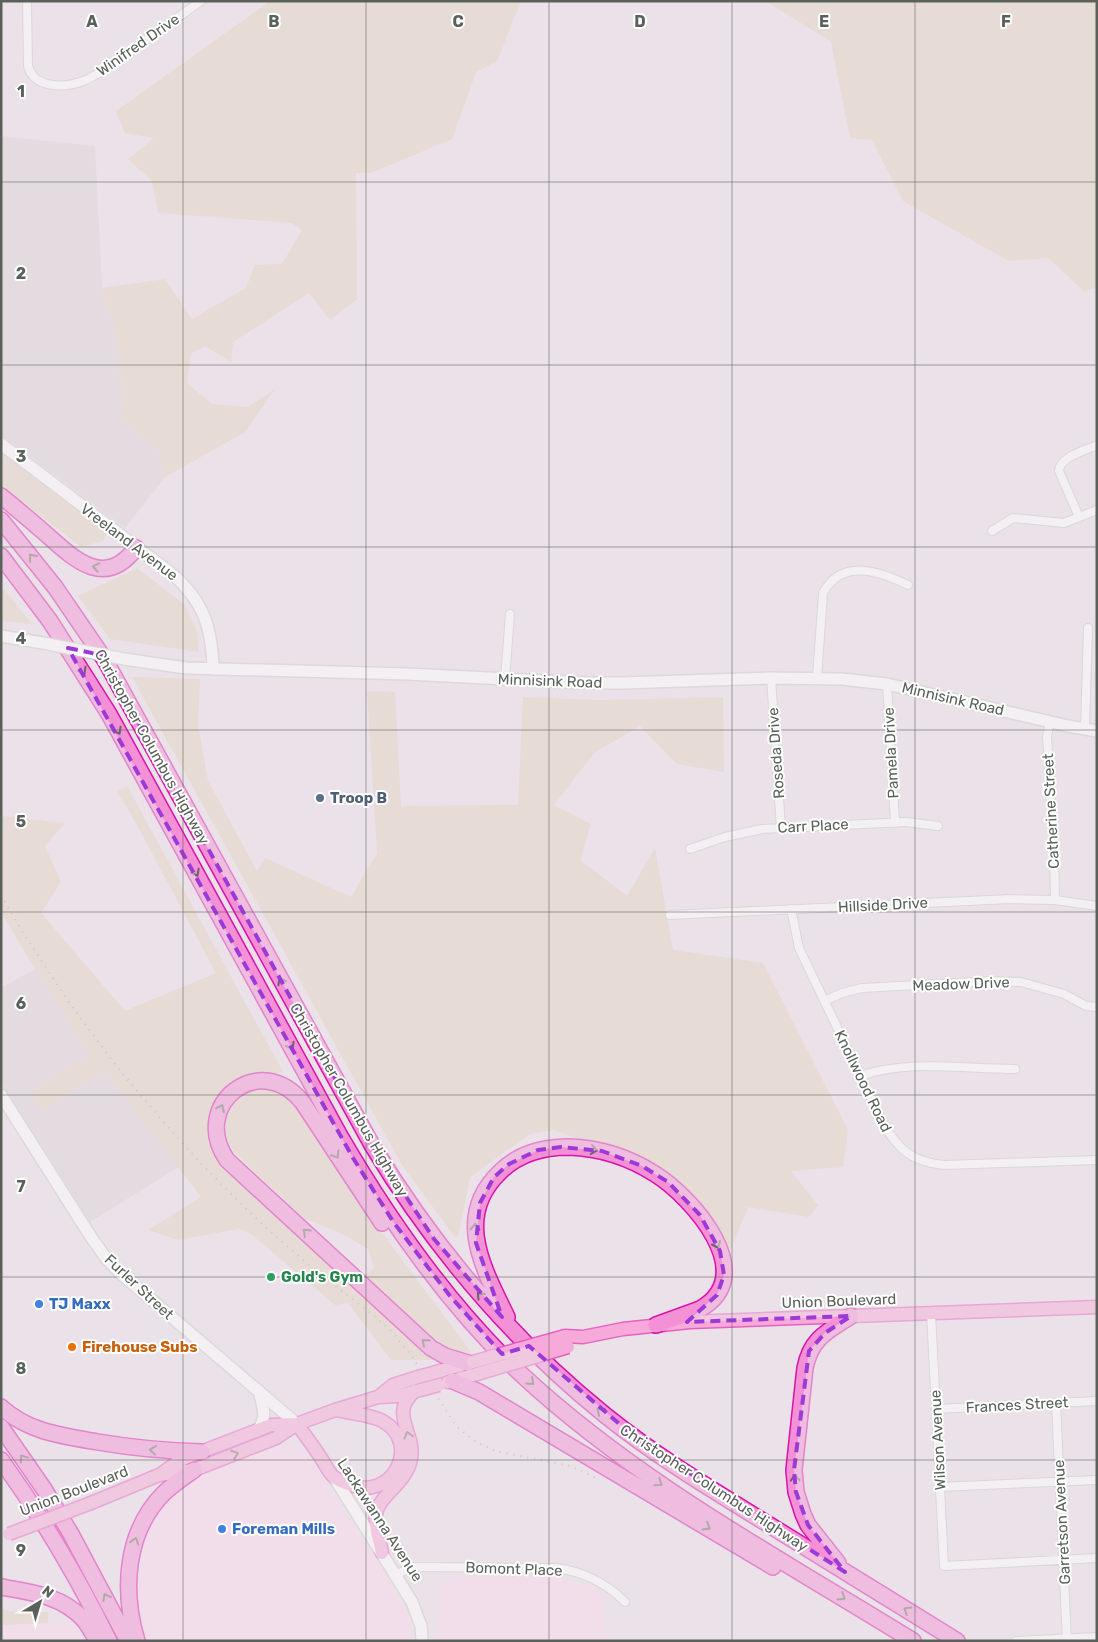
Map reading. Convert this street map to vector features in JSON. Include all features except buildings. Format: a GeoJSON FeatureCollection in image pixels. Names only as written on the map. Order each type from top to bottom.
{"type":"FeatureCollection","features":[{"type":"Feature","properties":{"kind":"highway"},"geometry":{"type":"LineString","coordinates":[[1,496],[71,556],[86,565],[102,568],[115,566],[127,559],[136,548]]}},
{"type":"Feature","properties":{"kind":"highway","name":"Christopher Columbus Highway"},"geometry":{"type":"LineString","coordinates":[[1,520],[72,610],[110,669],[384,1165],[434,1239],[466,1280],[513,1330],[576,1391],[638,1440],[703,1484],[958,1641]]}},
{"type":"Feature","properties":{"kind":"highway","name":"Christopher Columbus Highway"},"geometry":{"type":"LineString","coordinates":[[1,556],[50,620],[101,702],[340,1136],[382,1205],[414,1251],[450,1296],[493,1346],[520,1373],[573,1419],[614,1451],[664,1486],[913,1641]]}},
{"type":"Feature","properties":{"kind":"highway"},"geometry":{"type":"LineString","coordinates":[[414,1251],[394,1240],[353,1182],[303,1102],[292,1090],[275,1082],[257,1081],[240,1086],[226,1099],[218,1114],[216,1132],[219,1147],[227,1160],[431,1348],[445,1356],[473,1366]]}},
{"type":"Feature","properties":{"kind":"highway"},"geometry":{"type":"LineString","coordinates":[[513,1330],[486,1274],[479,1254],[474,1233],[477,1213],[488,1185],[501,1170],[518,1158],[538,1150],[561,1147],[602,1152],[629,1160],[655,1174],[668,1182],[690,1203],[704,1221],[715,1240],[724,1267],[723,1282],[717,1295],[700,1309],[656,1325]]}},
{"type":"Feature","properties":{"kind":"highway"},"geometry":{"type":"LineString","coordinates":[[845,1572],[808,1524],[796,1492],[794,1470],[805,1368],[810,1351],[819,1338],[852,1316]]}},
{"type":"Feature","properties":{"kind":"highway"},"geometry":{"type":"LineString","coordinates":[[441,1380],[479,1392],[784,1573],[802,1572]]}},
{"type":"Feature","properties":{"kind":"highway"},"geometry":{"type":"LineString","coordinates":[[1,1407],[27,1424],[61,1436],[134,1448],[202,1452]]}},
{"type":"Feature","properties":{"kind":"highway"},"geometry":{"type":"LineString","coordinates":[[1,1428],[44,1489],[71,1534],[128,1641]]}},
{"type":"Feature","properties":{"kind":"highway"},"geometry":{"type":"LineString","coordinates":[[2,1462],[37,1512],[65,1558],[109,1641]]}},
{"type":"Feature","properties":{"kind":"highway"},"geometry":{"type":"LineString","coordinates":[[137,1641],[129,1591],[129,1571],[134,1543],[153,1505],[170,1488],[194,1470]]}},
{"type":"Feature","properties":{"kind":"highway"},"geometry":{"type":"LineString","coordinates":[[1,1587],[37,1592],[59,1601],[74,1610],[85,1621],[96,1641]]}},
{"type":"Feature","properties":{"kind":"main road","name":"Union Boulevard"},"geometry":{"type":"LineString","coordinates":[[159,1475],[194,1470],[276,1438],[297,1424],[378,1397],[393,1384],[419,1386],[441,1380],[473,1366],[583,1337],[623,1329],[656,1325],[1097,1307]]}},
{"type":"Feature","properties":{"kind":"main road","name":"Union Boulevard"},"geometry":{"type":"LineString","coordinates":[[441,1380],[473,1366]]}},
{"type":"Feature","properties":{"kind":"main road"},"geometry":{"type":"LineString","coordinates":[[382,1553],[376,1525],[376,1515],[382,1503],[400,1483],[409,1467],[412,1448],[402,1412],[406,1400],[419,1386]]}},
{"type":"Feature","properties":{"kind":"main road"},"geometry":{"type":"LineString","coordinates":[[334,1478],[359,1488],[379,1486],[395,1473],[401,1449],[395,1433],[385,1422],[375,1418],[336,1410]]}},
{"type":"Feature","properties":{"kind":"main road","name":"Union Boulevard"},"geometry":{"type":"LineString","coordinates":[[4,1535],[91,1503],[159,1475],[180,1460],[271,1425],[297,1424]]}},
{"type":"Feature","properties":{"kind":"main road","name":"Lackawanna Avenue"},"geometry":{"type":"LineString","coordinates":[[297,1424],[334,1478]]}},
{"type":"Feature","properties":{"kind":"street","name":"Winifred Drive"},"geometry":{"type":"LineString","coordinates":[[27,1],[28,66],[30,73],[41,82],[58,85],[84,81],[101,72],[200,1]]}},
{"type":"Feature","properties":{"kind":"street","name":"Vreeland Avenue"},"geometry":{"type":"LineString","coordinates":[[1,444],[178,579],[197,601],[209,629],[213,644],[213,669]]}},
{"type":"Feature","properties":{"kind":"street"},"geometry":{"type":"LineString","coordinates":[[1079,517],[1060,471],[1060,466],[1063,461],[1097,446]]}},
{"type":"Feature","properties":{"kind":"street"},"geometry":{"type":"LineString","coordinates":[[992,531],[1013,518],[1064,523],[1097,510]]}},
{"type":"Feature","properties":{"kind":"street"},"geometry":{"type":"LineString","coordinates":[[817,678],[823,594],[830,582],[840,574],[860,571],[880,573],[908,585]]}},
{"type":"Feature","properties":{"kind":"street"},"geometry":{"type":"LineString","coordinates":[[505,679],[510,614]]}},
{"type":"Feature","properties":{"kind":"street"},"geometry":{"type":"LineString","coordinates":[[1088,628],[1091,730]]}},
{"type":"Feature","properties":{"kind":"street","name":"Minnisink Road"},"geometry":{"type":"LineString","coordinates":[[1,636],[165,666],[213,669],[407,674],[623,683],[771,678],[865,681],[887,684],[1091,730]]}},
{"type":"Feature","properties":{"kind":"street","name":"Roseda Drive"},"geometry":{"type":"LineString","coordinates":[[771,678],[781,828]]}},
{"type":"Feature","properties":{"kind":"street","name":"Pamela Drive"},"geometry":{"type":"LineString","coordinates":[[887,684],[895,823]]}},
{"type":"Feature","properties":{"kind":"street","name":"Catherine Street"},"geometry":{"type":"LineString","coordinates":[[1050,722],[1047,736],[1055,900]]}},
{"type":"Feature","properties":{"kind":"street","name":"Carr Place"},"geometry":{"type":"LineString","coordinates":[[690,849],[737,834],[781,828],[895,823],[938,826]]}},
{"type":"Feature","properties":{"kind":"street","name":"Hillside Drive"},"geometry":{"type":"LineString","coordinates":[[670,915],[1010,899],[1055,900],[1097,906]]}},
{"type":"Feature","properties":{"kind":"street","name":"Knollwood Road"},"geometry":{"type":"LineString","coordinates":[[791,909],[799,948],[891,1137],[903,1150],[927,1163],[944,1166],[1097,1160]]}},
{"type":"Feature","properties":{"kind":"street","name":"Meadow Drive"},"geometry":{"type":"LineString","coordinates":[[824,1001],[842,993],[862,988],[993,981],[1021,982],[1064,994],[1086,1006],[1097,1007]]}},
{"type":"Feature","properties":{"kind":"street"},"geometry":{"type":"LineString","coordinates":[[860,1076],[878,1070],[920,1065],[978,1069],[1015,1069]]}},
{"type":"Feature","properties":{"kind":"street","name":"Furler Street"},"geometry":{"type":"LineString","coordinates":[[1,1095],[90,1237],[106,1258],[139,1289],[297,1424]]}},
{"type":"Feature","properties":{"kind":"street","name":"Wilson Avenue"},"geometry":{"type":"LineString","coordinates":[[931,1313],[944,1566],[1063,1560]]}},
{"type":"Feature","properties":{"kind":"street"},"geometry":{"type":"LineString","coordinates":[[257,1431],[262,1424],[264,1416],[258,1392]]}},
{"type":"Feature","properties":{"kind":"street","name":"Frances Street"},"geometry":{"type":"LineString","coordinates":[[936,1409],[1097,1401]]}},
{"type":"Feature","properties":{"kind":"street","name":"Garretson Avenue"},"geometry":{"type":"LineString","coordinates":[[1056,1403],[1067,1640]]}},
{"type":"Feature","properties":{"kind":"street","name":"Lackawanna Avenue"},"geometry":{"type":"LineString","coordinates":[[334,1478],[412,1602],[418,1614],[422,1641]]}},
{"type":"Feature","properties":{"kind":"street"},"geometry":{"type":"LineString","coordinates":[[940,1487],[1097,1480]]}},
{"type":"Feature","properties":{"kind":"street"},"geometry":{"type":"LineString","coordinates":[[1063,1560],[1097,1558]]}},
{"type":"Feature","properties":{"kind":"street","name":"Bomont Place"},"geometry":{"type":"LineString","coordinates":[[396,1575],[414,1567],[556,1568],[573,1571],[604,1584],[624,1602]]}},
{"type":"Feature","properties":{"kind":"street"},"geometry":{"type":"LineString","coordinates":[[1016,1641],[1067,1640],[1097,1637]]}},
{"type":"Feature","properties":{"kind":"highlighted area"},"geometry":{"type":"Polygon","coordinates":[[[68,648],[101,655],[372,1145],[434,1239],[502,1317],[476,1243],[480,1203],[494,1177],[509,1164],[538,1150],[561,1147],[602,1151],[642,1166],[668,1182],[700,1215],[720,1251],[724,1275],[717,1295],[687,1322],[851,1316],[825,1333],[809,1351],[794,1470],[796,1492],[808,1525],[845,1572],[638,1440],[529,1346],[502,1354],[450,1296],[394,1223],[353,1158],[68,648]]]}},
{"type":"Feature","properties":{"kind":"shaded area"},"geometry":{"type":"Polygon","coordinates":[[[270,1],[521,1],[497,61],[476,72],[452,139],[371,173],[356,173],[357,299],[330,320],[309,293],[233,342],[231,362],[205,346],[191,353],[187,383],[212,404],[248,407],[275,389],[245,432],[165,477],[158,450],[124,421],[117,339],[102,288],[165,279],[192,319],[246,288],[255,265],[282,264],[302,230],[292,223],[158,213],[152,181],[128,159],[154,138],[125,133],[116,111],[270,1]]]}},
{"type":"Feature","properties":{"kind":"shaded area"},"geometry":{"type":"Polygon","coordinates":[[[766,1],[1097,1],[1097,288],[1084,291],[1048,258],[1009,261],[903,201],[872,140],[850,138],[831,42],[766,1]]]}},
{"type":"Feature","properties":{"kind":"shaded area"},"geometry":{"type":"Polygon","coordinates":[[[1,136],[95,146],[102,288],[117,339],[124,421],[158,450],[165,477],[125,528],[1,435],[1,136]]]}},
{"type":"Feature","properties":{"kind":"shaded area"},"geometry":{"type":"Polygon","coordinates":[[[1,441],[110,525],[103,541],[81,547],[1,485],[1,441]]]}},
{"type":"Feature","properties":{"kind":"shaded area"},"geometry":{"type":"Polygon","coordinates":[[[137,568],[185,605],[197,631],[199,652],[110,639],[78,596],[137,568]]]}},
{"type":"Feature","properties":{"kind":"shaded area"},"geometry":{"type":"Polygon","coordinates":[[[1,586],[32,624],[1,621],[1,586]]]}},
{"type":"Feature","properties":{"kind":"shaded area"},"geometry":{"type":"Polygon","coordinates":[[[132,677],[200,679],[198,724],[208,781],[257,871],[265,858],[351,897],[377,853],[367,691],[395,692],[401,806],[518,805],[523,697],[600,700],[723,697],[724,772],[677,764],[640,726],[594,753],[554,805],[591,824],[580,860],[627,896],[655,848],[673,950],[763,963],[848,1130],[843,1167],[791,1171],[818,1205],[809,1217],[748,1207],[730,1251],[666,1170],[554,1130],[530,1134],[470,1177],[458,1237],[455,1237],[402,1165],[132,677]]]}},
{"type":"Feature","properties":{"kind":"shaded area"},"geometry":{"type":"Polygon","coordinates":[[[127,786],[283,1072],[240,1080],[220,1093],[210,1116],[208,1142],[223,1164],[351,1286],[433,1360],[391,1360],[348,1303],[335,1305],[251,1234],[239,1229],[178,1240],[148,1230],[201,1197],[105,1071],[41,1111],[29,1092],[90,1055],[1,912],[1,816],[65,823],[45,846],[61,882],[41,913],[125,1011],[216,973],[131,814],[117,792],[127,786]]]}},
{"type":"Feature","properties":{"kind":"shaded area"},"geometry":{"type":"Polygon","coordinates":[[[35,969],[90,1055],[29,1092],[41,1111],[105,1071],[179,1167],[90,1222],[1,1083],[1,988],[35,969]]]}},
{"type":"Feature","properties":{"kind":"shaded area"},"geometry":{"type":"Polygon","coordinates":[[[263,1088],[280,1093],[296,1102],[377,1226],[472,1353],[449,1351],[435,1342],[361,1275],[369,1273],[374,1267],[368,1249],[345,1235],[304,1218],[235,1153],[225,1136],[226,1120],[234,1105],[247,1090],[263,1088]]]}},
{"type":"Feature","properties":{"kind":"shaded area"},"geometry":{"type":"Polygon","coordinates":[[[291,1444],[306,1453],[387,1577],[407,1613],[413,1641],[142,1641],[137,1594],[143,1538],[163,1502],[193,1477],[291,1444]]]}},
{"type":"Feature","properties":{"kind":"shaded area"},"geometry":{"type":"Polygon","coordinates":[[[557,1576],[602,1592],[606,1641],[434,1641],[439,1620],[439,1590],[449,1578],[557,1576]]]}},
{"type":"Feature","properties":{"kind":"shaded area"},"geometry":{"type":"Polygon","coordinates":[[[1,1608],[12,1612],[48,1612],[48,1623],[1,1625],[1,1608]]]}},
{"type":"Feature","properties":{"kind":"shaded area"},"geometry":{"type":"Polygon","coordinates":[[[75,1622],[85,1641],[1,1641],[1,1625],[75,1622]]]}},
{"type":"Feature","properties":{"kind":"railway"},"geometry":{"type":"LineString","coordinates":[[1,895],[68,1001],[117,1067],[161,1119],[204,1167],[265,1227],[316,1271],[390,1330],[411,1355],[456,1426],[476,1442],[495,1451],[571,1466],[598,1479]]}},
{"type":"Feature","properties":{"kind":"place","name":"Troop B"},"geometry":{"type":"Point","coordinates":[320,798]}},
{"type":"Feature","properties":{"kind":"place","name":"Gold's Gym"},"geometry":{"type":"Point","coordinates":[271,1277]}},
{"type":"Feature","properties":{"kind":"place","name":"TJ Maxx"},"geometry":{"type":"Point","coordinates":[39,1304]}},
{"type":"Feature","properties":{"kind":"place","name":"Firehouse Subs"},"geometry":{"type":"Point","coordinates":[72,1347]}},
{"type":"Feature","properties":{"kind":"place","name":"Foreman Mills"},"geometry":{"type":"Point","coordinates":[222,1529]}}]}
